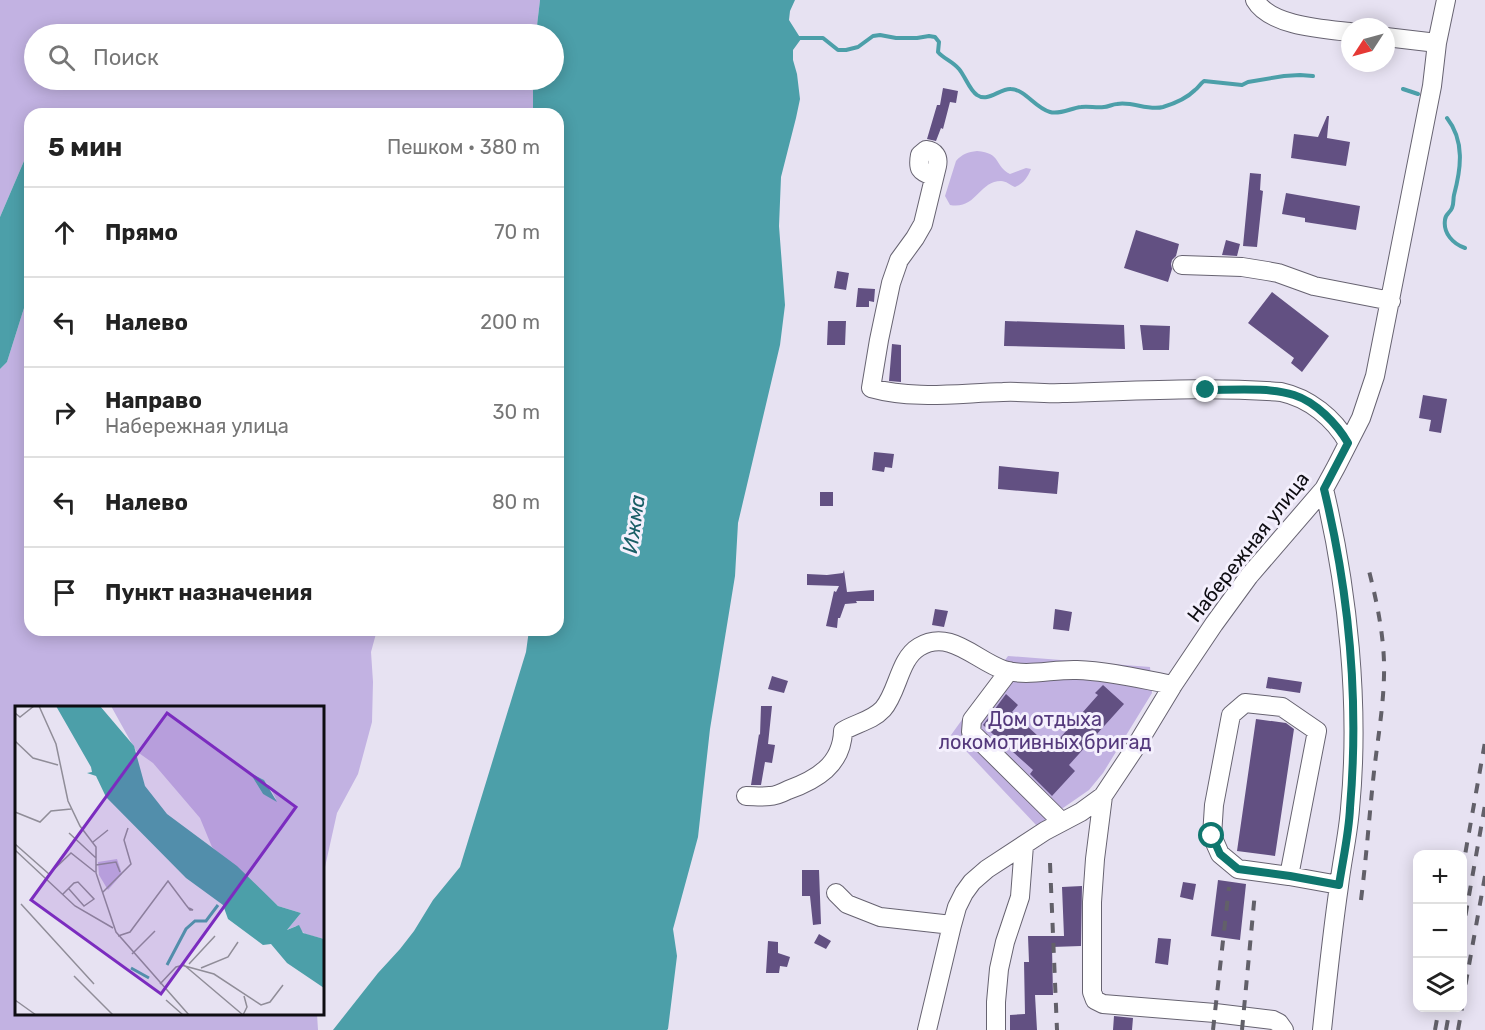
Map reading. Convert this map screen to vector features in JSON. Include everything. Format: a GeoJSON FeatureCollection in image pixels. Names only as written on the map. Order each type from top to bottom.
{"type":"FeatureCollection","features":[{"type":"Feature","properties":{"kind":"street","name":"Набережная улица"},"geometry":{"type":"LineString","coordinates":[[927,1030],[952,925],[963,893],[987,869],[1082,812],[1103,796],[1173,685],[1249,576],[1324,489],[1361,418],[1372,387],[1391,301],[1446,0]]}},
{"type":"Feature","properties":{"kind":"street"},"geometry":{"type":"LineString","coordinates":[[1255,1],[1265,12],[1287,21],[1341,31]]}},
{"type":"Feature","properties":{"kind":"street"},"geometry":{"type":"LineString","coordinates":[[1395,38],[1437,43]]}},
{"type":"Feature","properties":{"kind":"street"},"geometry":{"type":"LineString","coordinates":[[934,177],[920,232],[899,260],[891,283],[871,388],[892,393],[920,395],[1162,389],[1281,393],[1293,395],[1314,406],[1334,424],[1348,443]]}},
{"type":"Feature","properties":{"kind":"street"},"geometry":{"type":"LineString","coordinates":[[1182,265],[1242,267],[1267,271],[1314,286],[1391,301]]}},
{"type":"Feature","properties":{"kind":"street"},"geometry":{"type":"LineString","coordinates":[[1322,1030],[1350,811],[1353,762],[1353,693],[1345,605],[1324,489]]}},
{"type":"Feature","properties":{"kind":"street"},"geometry":{"type":"LineString","coordinates":[[746,796],[772,796],[806,784],[824,772],[838,752],[843,731],[870,719],[882,710],[889,701],[908,659],[913,652],[925,644],[947,642],[957,645],[997,668],[1009,671],[1034,673],[1077,670],[1173,685]]}},
{"type":"Feature","properties":{"kind":"street"},"geometry":{"type":"LineString","coordinates":[[1009,671],[972,720],[971,732],[1062,822]]}},
{"type":"Feature","properties":{"kind":"street"},"geometry":{"type":"LineString","coordinates":[[1290,876],[1317,731],[1282,707],[1245,703],[1231,715],[1214,805],[1212,836],[1220,854],[1238,869],[1339,885]]}},
{"type":"Feature","properties":{"kind":"street"},"geometry":{"type":"LineString","coordinates":[[1103,796],[1092,902],[1092,992],[1095,1000],[1103,1004],[1273,1020],[1279,1023],[1284,1030]]}},
{"type":"Feature","properties":{"kind":"street"},"geometry":{"type":"LineString","coordinates":[[996,1030],[999,969],[1005,942],[1020,897],[1024,845]]}},
{"type":"Feature","properties":{"kind":"street"},"geometry":{"type":"LineString","coordinates":[[836,893],[848,904],[880,916],[952,925]]}},
{"type":"Feature","properties":{"kind":"green space"},"geometry":{"type":"Polygon","coordinates":[[[0,0],[540,0],[537,24],[24,24],[24,90],[533,90],[533,108],[24,108],[24,161],[0,217],[0,0]]]}},
{"type":"Feature","properties":{"kind":"green space"},"geometry":{"type":"Polygon","coordinates":[[[977,151],[990,154],[1010,174],[1026,168],[1031,169],[1025,180],[1015,187],[1003,181],[994,182],[987,185],[972,200],[959,205],[950,205],[945,196],[956,161],[965,154],[977,151]]]}},
{"type":"Feature","properties":{"kind":"green space"},"geometry":{"type":"Polygon","coordinates":[[[24,308],[24,636],[375,636],[371,652],[372,722],[358,774],[337,813],[324,872],[324,706],[15,706],[15,1015],[317,1015],[318,1030],[0,1030],[0,369],[7,362],[24,308]]]}},
{"type":"Feature","properties":{"kind":"green space","name":"Дом отдыха локомотивных бригад"},"geometry":{"type":"Polygon","coordinates":[[[1008,656],[1150,667],[1152,693],[1103,773],[1089,790],[1037,826],[951,735],[1008,656]]]}},
{"type":"Feature","properties":{"kind":"water","name":"Ижма"},"geometry":{"type":"Polygon","coordinates":[[[540,0],[795,0],[789,20],[801,39],[793,50],[800,99],[781,177],[779,226],[785,305],[780,345],[738,523],[735,576],[710,729],[698,837],[673,929],[677,956],[668,1029],[333,1030],[400,949],[433,900],[460,867],[526,652],[528,636],[564,636],[564,108],[533,108],[533,90],[564,90],[564,24],[537,24],[540,0]]]}},
{"type":"Feature","properties":{"kind":"water"},"geometry":{"type":"Polygon","coordinates":[[[24,161],[24,308],[7,362],[0,369],[0,217],[24,161]]]}},
{"type":"Feature","properties":{"kind":"building"},"geometry":{"type":"Polygon","coordinates":[[[943,88],[958,91],[956,103],[950,102],[943,129],[941,128],[936,141],[927,139],[937,105],[940,105],[943,88]]]}},
{"type":"Feature","properties":{"kind":"building"},"geometry":{"type":"Polygon","coordinates":[[[1329,116],[1327,138],[1350,142],[1346,166],[1291,158],[1294,134],[1318,137],[1329,116]]]}},
{"type":"Feature","properties":{"kind":"building"},"geometry":{"type":"Polygon","coordinates":[[[1250,173],[1261,174],[1260,190],[1263,191],[1257,247],[1243,246],[1250,173]]]}},
{"type":"Feature","properties":{"kind":"building"},"geometry":{"type":"Polygon","coordinates":[[[1286,193],[1360,206],[1356,230],[1305,222],[1305,218],[1282,214],[1286,193]]]}},
{"type":"Feature","properties":{"kind":"building"},"geometry":{"type":"Polygon","coordinates":[[[1136,230],[1179,244],[1176,256],[1172,260],[1168,282],[1124,268],[1136,230]]]}},
{"type":"Feature","properties":{"kind":"building"},"geometry":{"type":"Polygon","coordinates":[[[1226,240],[1240,244],[1237,256],[1222,255],[1226,240]]]}},
{"type":"Feature","properties":{"kind":"building"},"geometry":{"type":"Polygon","coordinates":[[[837,271],[849,273],[846,290],[834,288],[837,271]]]}},
{"type":"Feature","properties":{"kind":"building"},"geometry":{"type":"Polygon","coordinates":[[[858,288],[875,289],[874,302],[869,301],[869,307],[856,307],[858,288]]]}},
{"type":"Feature","properties":{"kind":"building"},"geometry":{"type":"Polygon","coordinates":[[[1272,292],[1329,336],[1302,372],[1291,363],[1294,358],[1248,323],[1272,292]]]}},
{"type":"Feature","properties":{"kind":"building"},"geometry":{"type":"Polygon","coordinates":[[[828,321],[846,321],[845,345],[827,345],[828,321]]]}},
{"type":"Feature","properties":{"kind":"building"},"geometry":{"type":"Polygon","coordinates":[[[1005,321],[1124,325],[1125,349],[1004,346],[1005,321]]]}},
{"type":"Feature","properties":{"kind":"building"},"geometry":{"type":"Polygon","coordinates":[[[1140,325],[1170,326],[1169,350],[1143,350],[1140,325]]]}},
{"type":"Feature","properties":{"kind":"building"},"geometry":{"type":"Polygon","coordinates":[[[892,344],[901,345],[901,382],[889,381],[892,344]]]}},
{"type":"Feature","properties":{"kind":"building"},"geometry":{"type":"Polygon","coordinates":[[[1423,395],[1447,399],[1441,433],[1429,431],[1431,420],[1419,418],[1423,395]]]}},
{"type":"Feature","properties":{"kind":"building"},"geometry":{"type":"Polygon","coordinates":[[[874,452],[894,454],[892,468],[885,467],[884,472],[872,470],[874,452]]]}},
{"type":"Feature","properties":{"kind":"building"},"geometry":{"type":"Polygon","coordinates":[[[999,466],[1059,472],[1057,494],[998,489],[999,466]]]}},
{"type":"Feature","properties":{"kind":"building"},"geometry":{"type":"Polygon","coordinates":[[[820,492],[833,492],[833,506],[820,506],[820,492]]]}},
{"type":"Feature","properties":{"kind":"building"},"geometry":{"type":"Polygon","coordinates":[[[844,570],[847,592],[874,590],[874,601],[856,601],[857,603],[845,604],[838,618],[837,628],[826,626],[834,591],[836,592],[839,586],[807,585],[807,574],[827,575],[843,573],[844,570]]]}},
{"type":"Feature","properties":{"kind":"building"},"geometry":{"type":"Polygon","coordinates":[[[935,609],[948,611],[944,627],[932,625],[935,609]]]}},
{"type":"Feature","properties":{"kind":"building"},"geometry":{"type":"Polygon","coordinates":[[[1055,609],[1072,612],[1069,631],[1053,629],[1055,609]]]}},
{"type":"Feature","properties":{"kind":"building"},"geometry":{"type":"Polygon","coordinates":[[[772,676],[788,681],[784,693],[768,689],[772,676]]]}},
{"type":"Feature","properties":{"kind":"building"},"geometry":{"type":"Polygon","coordinates":[[[1268,677],[1302,682],[1300,693],[1266,688],[1268,677]]]}},
{"type":"Feature","properties":{"kind":"building"},"geometry":{"type":"Polygon","coordinates":[[[1103,685],[1124,704],[1069,765],[1075,771],[1052,796],[1030,774],[1033,770],[983,725],[1006,694],[1018,705],[1012,712],[1051,748],[1098,695],[1095,693],[1103,685]]]}},
{"type":"Feature","properties":{"kind":"building"},"geometry":{"type":"Polygon","coordinates":[[[761,706],[772,706],[768,744],[775,745],[772,763],[765,762],[761,785],[751,785],[760,735],[761,706]]]}},
{"type":"Feature","properties":{"kind":"building"},"geometry":{"type":"Polygon","coordinates":[[[1256,719],[1286,723],[1294,729],[1275,856],[1237,851],[1256,719]]]}},
{"type":"Feature","properties":{"kind":"building"},"geometry":{"type":"Polygon","coordinates":[[[802,870],[819,870],[821,924],[813,925],[810,896],[802,896],[802,870]]]}},
{"type":"Feature","properties":{"kind":"building"},"geometry":{"type":"Polygon","coordinates":[[[1218,880],[1246,884],[1240,940],[1211,936],[1218,880]]]}},
{"type":"Feature","properties":{"kind":"building"},"geometry":{"type":"Polygon","coordinates":[[[1183,882],[1196,884],[1193,900],[1180,897],[1183,882]]]}},
{"type":"Feature","properties":{"kind":"building"},"geometry":{"type":"Polygon","coordinates":[[[1082,886],[1081,946],[1052,947],[1053,995],[1035,995],[1037,1030],[1010,1030],[1010,1015],[1025,1014],[1024,962],[1029,962],[1028,936],[1064,936],[1062,887],[1082,886]]]}},
{"type":"Feature","properties":{"kind":"building"},"geometry":{"type":"Polygon","coordinates":[[[819,934],[831,941],[826,949],[814,943],[819,934]]]}},
{"type":"Feature","properties":{"kind":"building"},"geometry":{"type":"Polygon","coordinates":[[[1158,938],[1171,939],[1168,965],[1155,963],[1158,938]]]}},
{"type":"Feature","properties":{"kind":"building"},"geometry":{"type":"Polygon","coordinates":[[[768,941],[778,942],[778,953],[790,957],[787,967],[780,966],[779,973],[766,973],[768,941]]]}},
{"type":"Feature","properties":{"kind":"building"},"geometry":{"type":"Polygon","coordinates":[[[1114,1016],[1133,1018],[1132,1030],[1113,1030],[1114,1016]]]}},
{"type":"Feature","properties":{"kind":"waterway"},"geometry":{"type":"LineString","coordinates":[[798,38],[823,38],[838,50],[846,50],[858,47],[873,36],[935,37],[939,42],[938,52],[959,69],[977,95],[985,97],[1007,89],[1016,90],[1040,107],[1054,113],[1081,107],[1106,107],[1123,103],[1152,108],[1163,107],[1188,96],[1204,81],[1242,85],[1284,76],[1313,76]]}},
{"type":"Feature","properties":{"kind":"waterway"},"geometry":{"type":"LineString","coordinates":[[1403,89],[1418,94]]}},
{"type":"Feature","properties":{"kind":"waterway"},"geometry":{"type":"LineString","coordinates":[[1447,118],[1457,136],[1460,165],[1453,205],[1446,216],[1445,225],[1450,237],[1465,248]]}},
{"type":"Feature","properties":{"kind":"railway"},"geometry":{"type":"LineString","coordinates":[[1361,900],[1384,677],[1381,626],[1368,567]]}},
{"type":"Feature","properties":{"kind":"railway"},"geometry":{"type":"LineString","coordinates":[[1466,850],[1485,742]]}},
{"type":"Feature","properties":{"kind":"railway"},"geometry":{"type":"LineString","coordinates":[[1467,907],[1485,805]]}},
{"type":"Feature","properties":{"kind":"railway"},"geometry":{"type":"LineString","coordinates":[[1050,863],[1057,1030]]}},
{"type":"Feature","properties":{"kind":"railway"},"geometry":{"type":"LineString","coordinates":[[1467,976],[1485,876]]}},
{"type":"Feature","properties":{"kind":"railway"},"geometry":{"type":"LineString","coordinates":[[1213,1030],[1229,887]]}},
{"type":"Feature","properties":{"kind":"railway"},"geometry":{"type":"LineString","coordinates":[[1242,1030],[1255,892]]}},
{"type":"Feature","properties":{"kind":"railway"},"geometry":{"type":"LineString","coordinates":[[1435,1030],[1438,1012]]}},
{"type":"Feature","properties":{"kind":"railway"},"geometry":{"type":"LineString","coordinates":[[1446,1030],[1449,1012]]}},
{"type":"Feature","properties":{"kind":"railway"},"geometry":{"type":"LineString","coordinates":[[1458,1030],[1461,1012]]}},
{"type":"Feature","properties":{"kind":"route"},"geometry":{"type":"LineString","coordinates":[[1206,390],[1268,391],[1293,395],[1314,406],[1325,415],[1343,434],[1348,443],[1324,489],[1345,605],[1353,714],[1350,811],[1339,885],[1238,869],[1220,854],[1212,836]]}}]}
